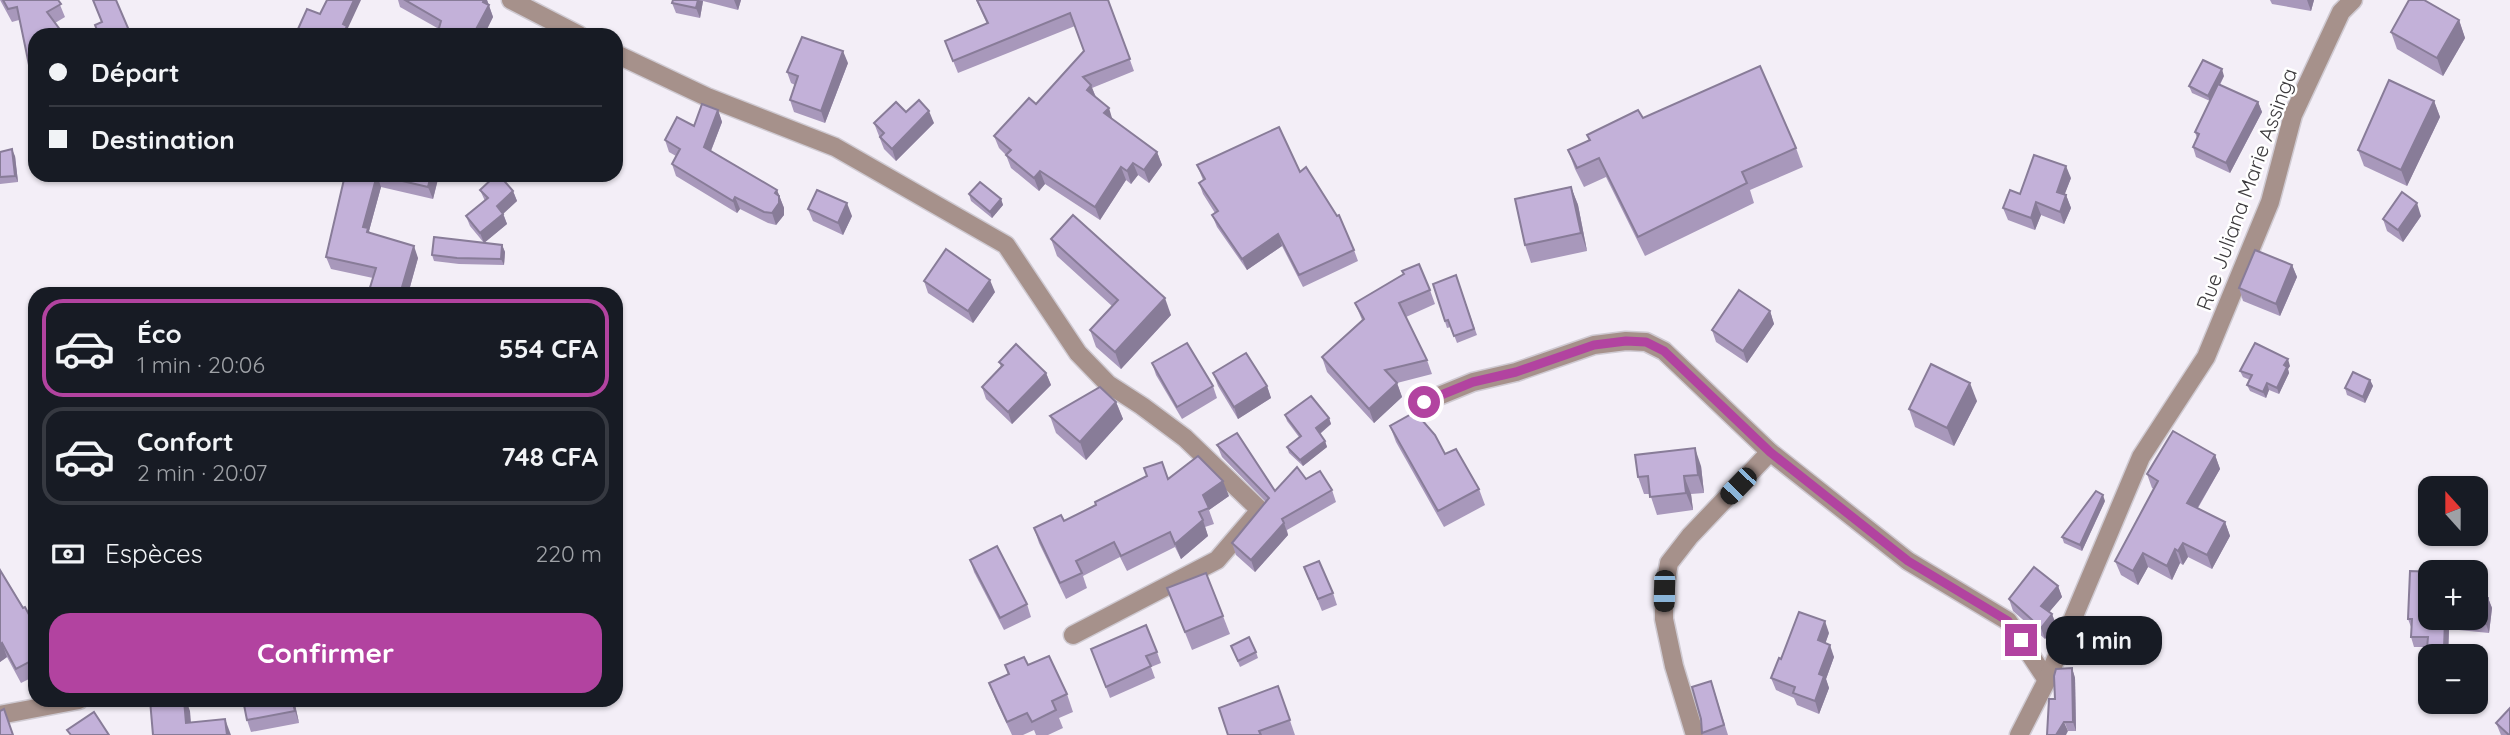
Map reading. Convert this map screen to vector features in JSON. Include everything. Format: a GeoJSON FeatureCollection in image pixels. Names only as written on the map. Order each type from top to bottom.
{"type":"FeatureCollection","features":[{"type":"Feature","properties":{"kind":"street"},"geometry":{"type":"LineString","coordinates":[[511,0],[565,28]]}},
{"type":"Feature","properties":{"kind":"street","name":"Rue Juliana Marie Assinga"},"geometry":{"type":"LineString","coordinates":[[2019,735],[2047,680],[2141,457],[2206,357],[2270,202],[2293,115],[2341,12],[2353,0]]}},
{"type":"Feature","properties":{"kind":"street"},"geometry":{"type":"LineString","coordinates":[[623,57],[707,97],[835,147],[1006,245],[1078,353],[1108,384],[1185,438],[1260,510],[1217,560],[1073,635]]}},
{"type":"Feature","properties":{"kind":"street"},"geometry":{"type":"LineString","coordinates":[[1424,402],[1473,382],[1516,372],[1594,345],[1626,341],[1646,342],[1664,351],[1770,452],[1908,561],[2008,621],[2047,680]]}},
{"type":"Feature","properties":{"kind":"street"},"geometry":{"type":"LineString","coordinates":[[1695,735],[1674,666],[1664,619],[1664,591],[1669,562],[1690,536],[1770,452]]}},
{"type":"Feature","properties":{"kind":"street"},"geometry":{"type":"LineString","coordinates":[[0,715],[42,707]]}},
{"type":"Feature","properties":{"kind":"building"},"geometry":{"type":"Polygon","coordinates":[[[3,0],[58,0],[61,4],[47,12],[59,28],[28,28],[28,60],[17,7],[8,9],[3,0]]]}},
{"type":"Feature","properties":{"kind":"building"},"geometry":{"type":"Polygon","coordinates":[[[93,0],[116,0],[128,28],[96,28],[95,25],[102,22],[93,0]]]}},
{"type":"Feature","properties":{"kind":"building"},"geometry":{"type":"Polygon","coordinates":[[[327,0],[354,0],[343,24],[346,28],[298,28],[307,9],[320,14],[327,0]]]}},
{"type":"Feature","properties":{"kind":"building"},"geometry":{"type":"Polygon","coordinates":[[[405,0],[484,0],[483,2],[489,5],[477,28],[439,28],[441,21],[405,0]]]}},
{"type":"Feature","properties":{"kind":"building"},"geometry":{"type":"Polygon","coordinates":[[[673,0],[698,0],[696,8],[672,3],[673,0]]]}},
{"type":"Feature","properties":{"kind":"building"},"geometry":{"type":"Polygon","coordinates":[[[977,0],[1108,0],[1130,59],[1083,77],[1091,85],[1087,90],[1109,108],[1104,113],[1157,152],[1144,170],[1133,163],[1127,171],[1121,167],[1095,207],[1040,171],[1034,178],[1006,155],[1011,150],[994,136],[1029,98],[1036,104],[1084,51],[1070,13],[953,61],[945,41],[988,23],[977,0]]]}},
{"type":"Feature","properties":{"kind":"building"},"geometry":{"type":"Polygon","coordinates":[[[2409,0],[2424,0],[2459,20],[2437,58],[2391,32],[2409,0]]]}},
{"type":"Feature","properties":{"kind":"building"},"geometry":{"type":"Polygon","coordinates":[[[802,37],[843,51],[821,111],[790,100],[798,76],[787,72],[802,37]]]}},
{"type":"Feature","properties":{"kind":"building"},"geometry":{"type":"Polygon","coordinates":[[[2203,60],[2222,69],[2208,96],[2189,86],[2203,60]]]}},
{"type":"Feature","properties":{"kind":"building"},"geometry":{"type":"Polygon","coordinates":[[[1760,66],[1796,148],[1742,172],[1747,183],[1638,237],[1599,158],[1577,168],[1568,150],[1590,140],[1587,135],[1638,110],[1643,118],[1760,66]]]}},
{"type":"Feature","properties":{"kind":"building"},"geometry":{"type":"Polygon","coordinates":[[[2389,80],[2434,101],[2401,170],[2358,150],[2389,80]]]}},
{"type":"Feature","properties":{"kind":"building"},"geometry":{"type":"Polygon","coordinates":[[[2218,84],[2258,102],[2226,163],[2193,147],[2199,134],[2195,132],[2218,84]]]}},
{"type":"Feature","properties":{"kind":"building"},"geometry":{"type":"Polygon","coordinates":[[[919,100],[929,111],[892,149],[880,137],[884,133],[874,123],[896,102],[906,112],[919,100]]]}},
{"type":"Feature","properties":{"kind":"building"},"geometry":{"type":"Polygon","coordinates":[[[702,104],[718,110],[704,147],[777,190],[775,193],[779,196],[779,203],[772,213],[764,212],[735,197],[733,201],[672,164],[680,149],[665,140],[677,117],[694,126],[702,104]]]}},
{"type":"Feature","properties":{"kind":"building"},"geometry":{"type":"Polygon","coordinates":[[[1279,127],[1300,172],[1306,167],[1337,216],[1339,215],[1354,250],[1299,275],[1278,234],[1242,259],[1212,215],[1218,211],[1199,183],[1205,179],[1197,165],[1279,127]]]}},
{"type":"Feature","properties":{"kind":"building"},"geometry":{"type":"Polygon","coordinates":[[[12,149],[15,176],[0,177],[0,152],[12,149]]]}},
{"type":"Feature","properties":{"kind":"building"},"geometry":{"type":"Polygon","coordinates":[[[2034,155],[2066,166],[2057,192],[2066,195],[2060,212],[2036,202],[2031,218],[2003,208],[2010,190],[2020,194],[2034,155]]]}},
{"type":"Feature","properties":{"kind":"building"},"geometry":{"type":"Polygon","coordinates":[[[343,182],[375,182],[363,227],[368,228],[367,232],[414,246],[402,287],[370,287],[376,268],[326,257],[343,182]]]}},
{"type":"Feature","properties":{"kind":"building"},"geometry":{"type":"Polygon","coordinates":[[[407,182],[429,182],[428,187],[407,182]]]}},
{"type":"Feature","properties":{"kind":"building"},"geometry":{"type":"Polygon","coordinates":[[[489,182],[505,182],[513,191],[497,206],[503,214],[480,233],[466,216],[488,198],[480,190],[489,182]]]}},
{"type":"Feature","properties":{"kind":"building"},"geometry":{"type":"Polygon","coordinates":[[[980,182],[1001,199],[990,212],[969,194],[980,182]]]}},
{"type":"Feature","properties":{"kind":"building"},"geometry":{"type":"Polygon","coordinates":[[[1571,187],[1581,233],[1525,245],[1515,199],[1571,187]]]}},
{"type":"Feature","properties":{"kind":"building"},"geometry":{"type":"Polygon","coordinates":[[[817,190],[847,203],[838,223],[808,209],[817,190]]]}},
{"type":"Feature","properties":{"kind":"building"},"geometry":{"type":"Polygon","coordinates":[[[2402,192],[2417,203],[2398,230],[2383,219],[2402,192]]]}},
{"type":"Feature","properties":{"kind":"building"},"geometry":{"type":"Polygon","coordinates":[[[1073,215],[1165,298],[1115,352],[1090,330],[1118,300],[1051,239],[1073,215]]]}},
{"type":"Feature","properties":{"kind":"building"},"geometry":{"type":"Polygon","coordinates":[[[434,237],[502,245],[501,259],[432,255],[434,237]]]}},
{"type":"Feature","properties":{"kind":"building"},"geometry":{"type":"Polygon","coordinates":[[[946,249],[990,280],[968,311],[924,281],[946,249]]]}},
{"type":"Feature","properties":{"kind":"building"},"geometry":{"type":"Polygon","coordinates":[[[2255,250],[2292,265],[2276,304],[2239,288],[2255,250]]]}},
{"type":"Feature","properties":{"kind":"building"},"geometry":{"type":"Polygon","coordinates":[[[1419,264],[1430,290],[1399,303],[1427,360],[1385,370],[1397,383],[1369,409],[1322,357],[1364,319],[1355,303],[1404,274],[1402,271],[1419,264]]]}},
{"type":"Feature","properties":{"kind":"building"},"geometry":{"type":"Polygon","coordinates":[[[1456,275],[1474,329],[1454,336],[1448,320],[1445,321],[1433,284],[1456,275]]]}},
{"type":"Feature","properties":{"kind":"building"},"geometry":{"type":"Polygon","coordinates":[[[1739,290],[1770,311],[1743,351],[1712,330],[1739,290]]]}},
{"type":"Feature","properties":{"kind":"building"},"geometry":{"type":"Polygon","coordinates":[[[1187,343],[1213,386],[1177,407],[1152,363],[1187,343]]]}},
{"type":"Feature","properties":{"kind":"building"},"geometry":{"type":"Polygon","coordinates":[[[2255,343],[2288,359],[2277,388],[2267,383],[2263,392],[2247,385],[2252,375],[2240,371],[2255,343]]]}},
{"type":"Feature","properties":{"kind":"building"},"geometry":{"type":"Polygon","coordinates":[[[1016,344],[1046,373],[1008,412],[982,387],[1003,365],[999,362],[1016,344]]]}},
{"type":"Feature","properties":{"kind":"building"},"geometry":{"type":"Polygon","coordinates":[[[1246,353],[1267,386],[1234,407],[1213,373],[1246,353]]]}},
{"type":"Feature","properties":{"kind":"building"},"geometry":{"type":"Polygon","coordinates":[[[1931,364],[1970,383],[1947,428],[1909,409],[1931,364]]]}},
{"type":"Feature","properties":{"kind":"building"},"geometry":{"type":"Polygon","coordinates":[[[2353,372],[2370,380],[2363,397],[2345,388],[2353,372]]]}},
{"type":"Feature","properties":{"kind":"building"},"geometry":{"type":"Polygon","coordinates":[[[1100,387],[1116,402],[1080,442],[1050,416],[1100,387]]]}},
{"type":"Feature","properties":{"kind":"building"},"geometry":{"type":"Polygon","coordinates":[[[1311,396],[1329,418],[1316,428],[1325,441],[1300,460],[1287,447],[1301,436],[1285,415],[1311,396]]]}},
{"type":"Feature","properties":{"kind":"building"},"geometry":{"type":"Polygon","coordinates":[[[1415,412],[1435,435],[1445,454],[1456,449],[1479,489],[1438,511],[1390,426],[1415,412]]]}},
{"type":"Feature","properties":{"kind":"building"},"geometry":{"type":"Polygon","coordinates":[[[2173,431],[2215,455],[2187,503],[2225,522],[2207,555],[2183,543],[2178,551],[2175,549],[2167,566],[2143,553],[2133,571],[2115,561],[2158,481],[2147,474],[2173,431]]]}},
{"type":"Feature","properties":{"kind":"building"},"geometry":{"type":"Polygon","coordinates":[[[1237,433],[1275,491],[1297,467],[1306,479],[1320,471],[1332,490],[1282,519],[1284,523],[1251,560],[1232,543],[1269,498],[1217,445],[1237,433]]]}},
{"type":"Feature","properties":{"kind":"building"},"geometry":{"type":"Polygon","coordinates":[[[1695,448],[1698,475],[1684,476],[1686,493],[1650,497],[1648,476],[1638,477],[1635,455],[1695,448]]]}},
{"type":"Feature","properties":{"kind":"building"},"geometry":{"type":"Polygon","coordinates":[[[1198,456],[1223,481],[1203,495],[1209,508],[1199,512],[1203,520],[1175,544],[1170,532],[1121,556],[1114,542],[1076,561],[1082,573],[1060,583],[1034,528],[1061,515],[1064,521],[1096,505],[1095,502],[1147,476],[1144,468],[1162,462],[1168,479],[1198,456]]]}},
{"type":"Feature","properties":{"kind":"building"},"geometry":{"type":"Polygon","coordinates":[[[2096,491],[2103,495],[2080,545],[2062,537],[2096,491]]]}},
{"type":"Feature","properties":{"kind":"building"},"geometry":{"type":"Polygon","coordinates":[[[997,546],[1027,604],[1000,618],[970,560],[997,546]]]}},
{"type":"Feature","properties":{"kind":"building"},"geometry":{"type":"Polygon","coordinates":[[[1319,561],[1333,593],[1318,599],[1304,567],[1319,561]]]}},
{"type":"Feature","properties":{"kind":"building"},"geometry":{"type":"Polygon","coordinates":[[[2034,567],[2058,586],[2041,606],[2052,614],[2041,628],[2009,599],[2034,567]]]}},
{"type":"Feature","properties":{"kind":"building"},"geometry":{"type":"Polygon","coordinates":[[[0,570],[28,613],[28,663],[16,669],[2,643],[0,645],[0,570]]]}},
{"type":"Feature","properties":{"kind":"building"},"geometry":{"type":"Polygon","coordinates":[[[2410,571],[2418,571],[2418,630],[2445,630],[2444,644],[2427,644],[2428,637],[2411,637],[2412,619],[2408,619],[2410,571]]]}},
{"type":"Feature","properties":{"kind":"building"},"geometry":{"type":"Polygon","coordinates":[[[1206,573],[1223,616],[1185,632],[1167,588],[1206,573]]]}},
{"type":"Feature","properties":{"kind":"building"},"geometry":{"type":"Polygon","coordinates":[[[1799,612],[1825,621],[1818,640],[1830,645],[1819,674],[1824,676],[1815,701],[1793,693],[1795,687],[1771,678],[1799,612]]]}},
{"type":"Feature","properties":{"kind":"building"},"geometry":{"type":"Polygon","coordinates":[[[1146,625],[1157,652],[1146,656],[1151,666],[1106,687],[1091,649],[1146,625]]]}},
{"type":"Feature","properties":{"kind":"building"},"geometry":{"type":"Polygon","coordinates":[[[1249,637],[1256,652],[1238,661],[1231,646],[1249,637]]]}},
{"type":"Feature","properties":{"kind":"building"},"geometry":{"type":"Polygon","coordinates":[[[1049,656],[1067,694],[1052,701],[1056,710],[1032,722],[1027,713],[1007,722],[989,683],[1009,674],[1005,665],[1024,657],[1028,665],[1049,656]]]}},
{"type":"Feature","properties":{"kind":"building"},"geometry":{"type":"Polygon","coordinates":[[[2072,668],[2073,722],[2064,722],[2056,735],[2047,735],[2049,699],[2055,699],[2056,669],[2072,668]]]}},
{"type":"Feature","properties":{"kind":"building"},"geometry":{"type":"Polygon","coordinates":[[[1711,681],[1724,725],[1702,733],[1692,687],[1711,681]]]}},
{"type":"Feature","properties":{"kind":"building"},"geometry":{"type":"Polygon","coordinates":[[[1278,686],[1290,720],[1259,731],[1261,735],[1228,735],[1219,708],[1278,686]]]}},
{"type":"Feature","properties":{"kind":"building"},"geometry":{"type":"Polygon","coordinates":[[[151,707],[185,707],[186,723],[225,719],[227,735],[153,735],[151,707]]]}},
{"type":"Feature","properties":{"kind":"building"},"geometry":{"type":"Polygon","coordinates":[[[244,707],[294,707],[295,711],[247,720],[244,707]]]}},
{"type":"Feature","properties":{"kind":"building"},"geometry":{"type":"Polygon","coordinates":[[[2510,708],[2510,735],[2509,735],[2496,723],[2510,708]]]}},
{"type":"Feature","properties":{"kind":"building"},"geometry":{"type":"Polygon","coordinates":[[[4,709],[13,735],[0,735],[0,711],[4,709]]]}},
{"type":"Feature","properties":{"kind":"building"},"geometry":{"type":"Polygon","coordinates":[[[94,712],[109,735],[71,735],[67,730],[94,712]]]}},
{"type":"Feature","properties":{"kind":"route"},"geometry":{"type":"LineString","coordinates":[[1424,402],[1473,382],[1556,360],[1594,345],[1626,341],[1646,342],[1664,351],[1770,452],[1908,561],[2008,621],[2021,640]]}}]}
